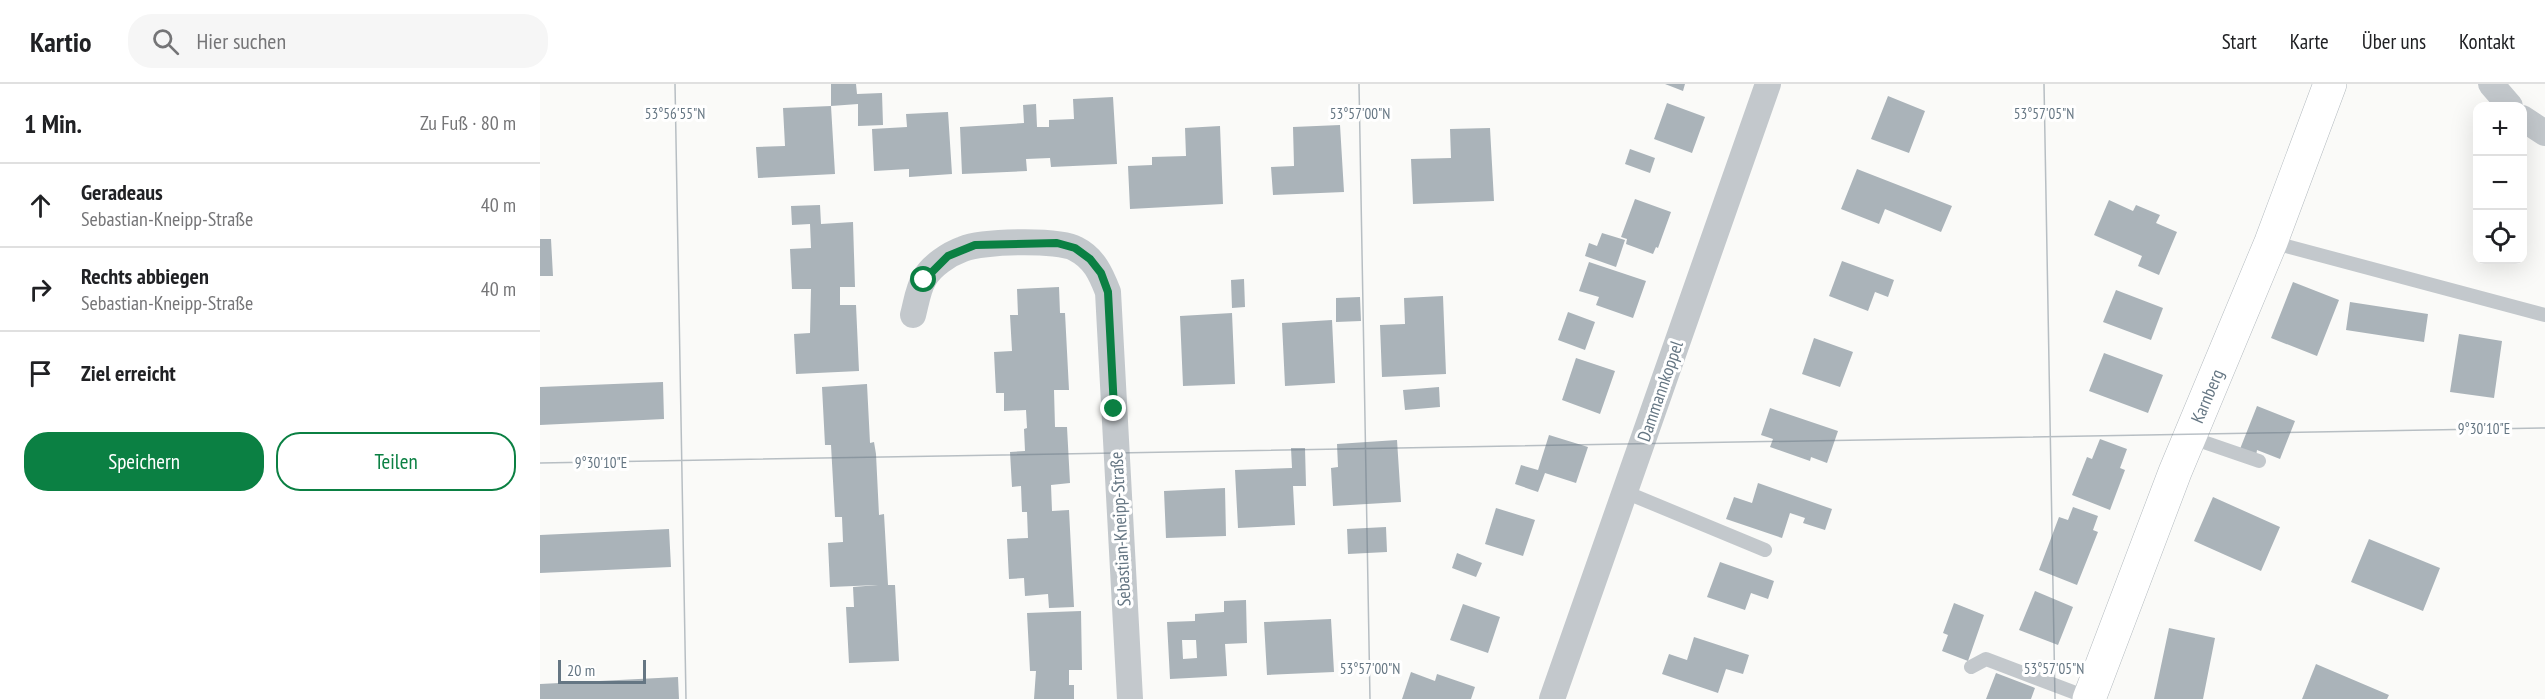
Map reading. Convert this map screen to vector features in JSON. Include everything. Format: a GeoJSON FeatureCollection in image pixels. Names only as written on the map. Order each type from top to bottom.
{"type":"FeatureCollection","features":[{"type":"Feature","properties":{"kind":"street","name":"Dammannkoppel"},"geometry":{"type":"LineString","coordinates":[[1552,699],[1768,84]]}},
{"type":"Feature","properties":{"kind":"street"},"geometry":{"type":"LineString","coordinates":[[2491,84],[2507,102]]}},
{"type":"Feature","properties":{"kind":"street","name":"Karnberg"},"geometry":{"type":"LineString","coordinates":[[2089,698],[2189,437],[2271,242],[2328,88]]}},
{"type":"Feature","properties":{"kind":"street"},"geometry":{"type":"LineString","coordinates":[[2527,121],[2545,133]]}},
{"type":"Feature","properties":{"kind":"street","name":"Sebastian-Kneipp-Straße"},"geometry":{"type":"LineString","coordinates":[[914,315],[924,280],[948,256],[975,245],[1057,243],[1075,248],[1090,259],[1101,273],[1108,292],[1130,699]]}},
{"type":"Feature","properties":{"kind":"lane"},"geometry":{"type":"LineString","coordinates":[[2271,242],[2545,315]]}},
{"type":"Feature","properties":{"kind":"lane"},"geometry":{"type":"LineString","coordinates":[[2189,437],[2259,461]]}},
{"type":"Feature","properties":{"kind":"lane"},"geometry":{"type":"LineString","coordinates":[[1625,492],[1765,550]]}},
{"type":"Feature","properties":{"kind":"lane"},"geometry":{"type":"LineString","coordinates":[[1971,667],[1986,659],[2089,698]]}},
{"type":"Feature","properties":{"kind":"building"},"geometry":{"type":"Polygon","coordinates":[[[831,84],[856,84],[857,94],[882,93],[883,125],[858,126],[858,104],[831,106],[831,84]]]}},
{"type":"Feature","properties":{"kind":"building"},"geometry":{"type":"Polygon","coordinates":[[[1665,84],[1685,84],[1683,91],[1665,84]]]}},
{"type":"Feature","properties":{"kind":"building"},"geometry":{"type":"Polygon","coordinates":[[[1888,96],[1925,111],[1909,153],[1871,139],[1888,96]]]}},
{"type":"Feature","properties":{"kind":"building"},"geometry":{"type":"Polygon","coordinates":[[[1113,97],[1117,164],[1051,167],[1050,158],[1026,159],[1027,171],[962,174],[960,127],[1024,123],[1023,105],[1036,104],[1037,127],[1049,127],[1049,120],[1074,119],[1073,99],[1113,97]]]}},
{"type":"Feature","properties":{"kind":"building"},"geometry":{"type":"Polygon","coordinates":[[[1667,103],[1705,117],[1692,153],[1654,139],[1667,103]]]}},
{"type":"Feature","properties":{"kind":"building"},"geometry":{"type":"Polygon","coordinates":[[[831,106],[835,174],[758,178],[756,147],[785,146],[783,108],[831,106]]]}},
{"type":"Feature","properties":{"kind":"building"},"geometry":{"type":"Polygon","coordinates":[[[948,112],[952,174],[909,177],[909,169],[874,171],[872,129],[907,127],[906,114],[948,112]]]}},
{"type":"Feature","properties":{"kind":"building"},"geometry":{"type":"Polygon","coordinates":[[[1340,125],[1344,192],[1273,195],[1271,167],[1294,166],[1293,127],[1340,125]]]}},
{"type":"Feature","properties":{"kind":"building"},"geometry":{"type":"Polygon","coordinates":[[[1220,126],[1223,204],[1130,209],[1128,166],[1152,165],[1152,157],[1186,156],[1185,128],[1220,126]]]}},
{"type":"Feature","properties":{"kind":"building"},"geometry":{"type":"Polygon","coordinates":[[[1490,128],[1494,201],[1413,204],[1411,159],[1451,158],[1450,129],[1490,128]]]}},
{"type":"Feature","properties":{"kind":"building"},"geometry":{"type":"Polygon","coordinates":[[[1630,149],[1655,158],[1650,173],[1625,164],[1630,149]]]}},
{"type":"Feature","properties":{"kind":"building"},"geometry":{"type":"Polygon","coordinates":[[[1857,169],[1952,206],[1941,232],[1885,209],[1879,224],[1841,209],[1857,169]]]}},
{"type":"Feature","properties":{"kind":"building"},"geometry":{"type":"Polygon","coordinates":[[[1635,199],[1671,212],[1658,248],[1656,247],[1653,254],[1626,244],[1627,239],[1621,237],[1635,199]]]}},
{"type":"Feature","properties":{"kind":"building"},"geometry":{"type":"Polygon","coordinates":[[[2109,200],[2133,211],[2136,205],[2160,215],[2156,223],[2177,232],[2159,275],[2138,266],[2142,256],[2094,235],[2109,200]]]}},
{"type":"Feature","properties":{"kind":"building"},"geometry":{"type":"Polygon","coordinates":[[[820,205],[821,224],[853,222],[855,287],[840,287],[840,305],[856,305],[859,371],[796,374],[794,334],[810,333],[811,289],[792,289],[790,249],[811,248],[810,224],[792,225],[791,206],[820,205]]]}},
{"type":"Feature","properties":{"kind":"building"},"geometry":{"type":"Polygon","coordinates":[[[1602,233],[1625,240],[1616,267],[1585,256],[1589,243],[1597,246],[1602,233]]]}},
{"type":"Feature","properties":{"kind":"building"},"geometry":{"type":"Polygon","coordinates":[[[540,239],[551,239],[553,276],[540,276],[540,239]]]}},
{"type":"Feature","properties":{"kind":"building"},"geometry":{"type":"Polygon","coordinates":[[[1842,261],[1894,280],[1888,297],[1875,292],[1868,311],[1829,296],[1842,261]]]}},
{"type":"Feature","properties":{"kind":"building"},"geometry":{"type":"Polygon","coordinates":[[[1589,262],[1646,281],[1633,318],[1596,305],[1599,297],[1579,291],[1589,262]]]}},
{"type":"Feature","properties":{"kind":"building"},"geometry":{"type":"Polygon","coordinates":[[[1244,279],[1245,307],[1232,308],[1231,280],[1244,279]]]}},
{"type":"Feature","properties":{"kind":"building"},"geometry":{"type":"Polygon","coordinates":[[[2293,282],[2339,300],[2317,356],[2271,338],[2293,282]]]}},
{"type":"Feature","properties":{"kind":"building"},"geometry":{"type":"Polygon","coordinates":[[[1059,287],[1060,313],[1065,313],[1069,390],[1054,390],[1055,427],[1067,427],[1070,483],[1051,485],[1052,511],[1069,510],[1074,607],[1049,608],[1048,594],[1025,596],[1024,578],[1009,579],[1007,539],[1028,538],[1027,512],[1022,512],[1021,486],[1012,487],[1010,452],[1025,451],[1026,410],[1004,411],[1004,393],[996,393],[994,352],[1012,351],[1010,315],[1018,315],[1017,289],[1059,287]]]}},
{"type":"Feature","properties":{"kind":"building"},"geometry":{"type":"Polygon","coordinates":[[[2116,290],[2163,308],[2151,340],[2103,322],[2116,290]]]}},
{"type":"Feature","properties":{"kind":"building"},"geometry":{"type":"Polygon","coordinates":[[[1443,296],[1446,374],[1382,377],[1380,325],[1405,324],[1404,298],[1443,296]]]}},
{"type":"Feature","properties":{"kind":"building"},"geometry":{"type":"Polygon","coordinates":[[[1360,297],[1361,321],[1336,322],[1336,298],[1360,297]]]}},
{"type":"Feature","properties":{"kind":"building"},"geometry":{"type":"Polygon","coordinates":[[[2350,302],[2428,314],[2424,342],[2346,330],[2350,302]]]}},
{"type":"Feature","properties":{"kind":"building"},"geometry":{"type":"Polygon","coordinates":[[[1568,312],[1595,322],[1585,350],[1558,340],[1568,312]]]}},
{"type":"Feature","properties":{"kind":"building"},"geometry":{"type":"Polygon","coordinates":[[[1232,313],[1235,384],[1183,386],[1180,316],[1232,313]]]}},
{"type":"Feature","properties":{"kind":"building"},"geometry":{"type":"Polygon","coordinates":[[[1332,320],[1335,383],[1285,386],[1282,323],[1332,320]]]}},
{"type":"Feature","properties":{"kind":"building"},"geometry":{"type":"Polygon","coordinates":[[[2459,334],[2502,341],[2494,398],[2450,392],[2459,334]]]}},
{"type":"Feature","properties":{"kind":"building"},"geometry":{"type":"Polygon","coordinates":[[[1814,338],[1853,352],[1840,387],[1802,374],[1814,338]]]}},
{"type":"Feature","properties":{"kind":"building"},"geometry":{"type":"Polygon","coordinates":[[[2104,353],[2163,375],[2148,413],[2089,391],[2104,353]]]}},
{"type":"Feature","properties":{"kind":"building"},"geometry":{"type":"Polygon","coordinates":[[[1576,358],[1615,371],[1600,414],[1562,400],[1576,358]]]}},
{"type":"Feature","properties":{"kind":"building"},"geometry":{"type":"Polygon","coordinates":[[[663,382],[664,419],[540,425],[540,387],[663,382]]]}},
{"type":"Feature","properties":{"kind":"building"},"geometry":{"type":"Polygon","coordinates":[[[867,384],[870,443],[874,442],[876,454],[879,515],[884,514],[888,585],[895,585],[899,661],[849,663],[846,607],[854,607],[853,587],[878,585],[830,587],[828,543],[843,542],[842,517],[835,517],[831,445],[825,445],[822,387],[867,384]]]}},
{"type":"Feature","properties":{"kind":"building"},"geometry":{"type":"Polygon","coordinates":[[[1439,387],[1440,407],[1405,410],[1403,390],[1439,387]]]}},
{"type":"Feature","properties":{"kind":"building"},"geometry":{"type":"Polygon","coordinates":[[[2257,406],[2295,421],[2280,459],[2257,450],[2256,456],[2240,449],[2257,406]]]}},
{"type":"Feature","properties":{"kind":"building"},"geometry":{"type":"Polygon","coordinates":[[[1770,408],[1838,431],[1827,463],[1811,457],[1810,461],[1770,447],[1773,439],[1761,435],[1770,408]]]}},
{"type":"Feature","properties":{"kind":"building"},"geometry":{"type":"Polygon","coordinates":[[[1549,435],[1588,447],[1576,483],[1545,473],[1538,492],[1515,484],[1521,465],[1538,470],[1549,435]]]}},
{"type":"Feature","properties":{"kind":"building"},"geometry":{"type":"Polygon","coordinates":[[[2100,439],[2127,449],[2120,468],[2125,470],[2110,510],[2072,495],[2087,457],[2092,459],[2100,439]]]}},
{"type":"Feature","properties":{"kind":"building"},"geometry":{"type":"Polygon","coordinates":[[[1397,440],[1401,502],[1333,506],[1331,468],[1338,467],[1337,444],[1397,440]]]}},
{"type":"Feature","properties":{"kind":"building"},"geometry":{"type":"Polygon","coordinates":[[[1291,448],[1305,448],[1306,486],[1293,486],[1295,525],[1238,528],[1235,470],[1292,468],[1291,448]]]}},
{"type":"Feature","properties":{"kind":"building"},"geometry":{"type":"Polygon","coordinates":[[[1758,483],[1832,509],[1825,530],[1803,523],[1805,518],[1790,513],[1782,538],[1726,519],[1734,497],[1752,503],[1758,483]]]}},
{"type":"Feature","properties":{"kind":"building"},"geometry":{"type":"Polygon","coordinates":[[[1225,488],[1226,536],[1166,538],[1164,491],[1225,488]]]}},
{"type":"Feature","properties":{"kind":"building"},"geometry":{"type":"Polygon","coordinates":[[[2213,497],[2280,527],[2261,571],[2194,541],[2213,497]]]}},
{"type":"Feature","properties":{"kind":"building"},"geometry":{"type":"Polygon","coordinates":[[[2073,507],[2098,516],[2093,530],[2098,532],[2077,585],[2039,570],[2059,517],[2068,520],[2073,507]]]}},
{"type":"Feature","properties":{"kind":"building"},"geometry":{"type":"Polygon","coordinates":[[[1496,508],[1535,520],[1523,556],[1485,544],[1496,508]]]}},
{"type":"Feature","properties":{"kind":"building"},"geometry":{"type":"Polygon","coordinates":[[[1386,527],[1387,552],[1348,554],[1347,529],[1386,527]]]}},
{"type":"Feature","properties":{"kind":"building"},"geometry":{"type":"Polygon","coordinates":[[[669,529],[671,567],[540,573],[540,535],[669,529]]]}},
{"type":"Feature","properties":{"kind":"building"},"geometry":{"type":"Polygon","coordinates":[[[2369,539],[2440,568],[2423,611],[2351,582],[2369,539]]]}},
{"type":"Feature","properties":{"kind":"building"},"geometry":{"type":"Polygon","coordinates":[[[1457,553],[1482,563],[1476,577],[1452,568],[1457,553]]]}},
{"type":"Feature","properties":{"kind":"building"},"geometry":{"type":"Polygon","coordinates":[[[1720,562],[1774,581],[1768,599],[1751,593],[1745,610],[1707,597],[1720,562]]]}},
{"type":"Feature","properties":{"kind":"building"},"geometry":{"type":"Polygon","coordinates":[[[2035,591],[2073,607],[2058,645],[2019,630],[2035,591]]]}},
{"type":"Feature","properties":{"kind":"building"},"geometry":{"type":"Polygon","coordinates":[[[1246,600],[1247,643],[1225,644],[1227,676],[1170,679],[1167,622],[1195,621],[1195,614],[1224,612],[1224,601],[1246,600]],[[1182,640],[1183,659],[1197,658],[1196,640],[1182,640]]]}},
{"type":"Feature","properties":{"kind":"building"},"geometry":{"type":"Polygon","coordinates":[[[1954,603],[1984,615],[1968,661],[1942,651],[1948,635],[1943,633],[1954,603]]]}},
{"type":"Feature","properties":{"kind":"building"},"geometry":{"type":"Polygon","coordinates":[[[1463,604],[1500,617],[1488,653],[1450,640],[1463,604]]]}},
{"type":"Feature","properties":{"kind":"building"},"geometry":{"type":"Polygon","coordinates":[[[1081,611],[1082,670],[1069,670],[1069,685],[1074,685],[1074,699],[1034,699],[1036,671],[1030,671],[1027,613],[1081,611]]]}},
{"type":"Feature","properties":{"kind":"building"},"geometry":{"type":"Polygon","coordinates":[[[1331,619],[1334,672],[1267,675],[1264,622],[1331,619]]]}},
{"type":"Feature","properties":{"kind":"building"},"geometry":{"type":"Polygon","coordinates":[[[2169,628],[2215,638],[2203,699],[2154,699],[2169,628]]]}},
{"type":"Feature","properties":{"kind":"building"},"geometry":{"type":"Polygon","coordinates":[[[1694,637],[1749,655],[1743,674],[1726,669],[1718,693],[1662,674],[1669,654],[1687,660],[1694,637]]]}},
{"type":"Feature","properties":{"kind":"building"},"geometry":{"type":"Polygon","coordinates":[[[2316,664],[2389,695],[2387,699],[2302,699],[2316,664]]]}},
{"type":"Feature","properties":{"kind":"building"},"geometry":{"type":"Polygon","coordinates":[[[1411,672],[1435,681],[1437,674],[1475,687],[1471,699],[1402,699],[1411,672]]]}},
{"type":"Feature","properties":{"kind":"building"},"geometry":{"type":"Polygon","coordinates":[[[1996,673],[2035,688],[2031,699],[1986,699],[1996,673]]]}},
{"type":"Feature","properties":{"kind":"building"},"geometry":{"type":"Polygon","coordinates":[[[678,677],[679,699],[540,699],[540,684],[678,677]]]}},
{"type":"Feature","properties":{"kind":"route"},"geometry":{"type":"LineString","coordinates":[[924,280],[948,256],[975,245],[1057,243],[1075,248],[1090,259],[1101,273],[1108,292],[1114,409]]}}]}
